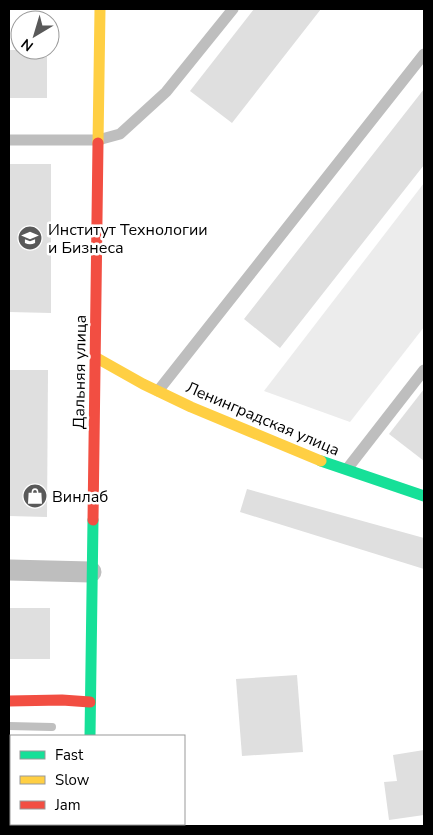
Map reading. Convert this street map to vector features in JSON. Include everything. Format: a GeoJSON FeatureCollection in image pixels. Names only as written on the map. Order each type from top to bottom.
{"type":"FeatureCollection","features":[{"type":"Feature","properties":{"kind":"main road","name":"Дальняя улица"},"geometry":{"type":"LineString","coordinates":[[90,735],[100,9]]}},
{"type":"Feature","properties":{"kind":"main road","name":"Ленинградская улица"},"geometry":{"type":"LineString","coordinates":[[95,357],[158,391],[249,433],[346,471],[424,496]]}},
{"type":"Feature","properties":{"kind":"main road"},"geometry":{"type":"LineString","coordinates":[[9,701],[62,700],[90,702]]}},
{"type":"Feature","properties":{"kind":"street"},"geometry":{"type":"LineString","coordinates":[[9,570],[91,572]]}},
{"type":"Feature","properties":{"kind":"lane"},"geometry":{"type":"LineString","coordinates":[[9,140],[98,140],[120,134],[166,92],[234,9]]}},
{"type":"Feature","properties":{"kind":"lane"},"geometry":{"type":"LineString","coordinates":[[158,391],[424,54]]}},
{"type":"Feature","properties":{"kind":"lane"},"geometry":{"type":"LineString","coordinates":[[346,471],[424,370]]}},
{"type":"Feature","properties":{"kind":"shaded area"},"geometry":{"type":"Polygon","coordinates":[[[424,183],[424,327],[350,422],[264,391],[424,183]]]}},
{"type":"Feature","properties":{"kind":"shaded area"},"geometry":{"type":"Polygon","coordinates":[[[10,770],[10,825],[20,826],[9,826],[10,770]]]}},
{"type":"Feature","properties":{"kind":"building"},"geometry":{"type":"Polygon","coordinates":[[[254,9],[321,9],[232,123],[190,91],[254,9]]]}},
{"type":"Feature","properties":{"kind":"building"},"geometry":{"type":"Polygon","coordinates":[[[9,50],[10,60],[47,60],[47,98],[9,98],[9,50]]]}},
{"type":"Feature","properties":{"kind":"building"},"geometry":{"type":"Polygon","coordinates":[[[424,89],[424,165],[280,348],[244,319],[424,89]]]}},
{"type":"Feature","properties":{"kind":"building","name":"Институт Технологии и Бизнеса"},"geometry":{"type":"Polygon","coordinates":[[[9,164],[51,164],[51,313],[9,312],[9,164]]]}},
{"type":"Feature","properties":{"kind":"building"},"geometry":{"type":"Polygon","coordinates":[[[9,370],[48,370],[47,517],[9,516],[9,370]]]}},
{"type":"Feature","properties":{"kind":"building"},"geometry":{"type":"Polygon","coordinates":[[[424,389],[424,461],[389,434],[424,389]]]}},
{"type":"Feature","properties":{"kind":"building"},"geometry":{"type":"Polygon","coordinates":[[[247,489],[424,538],[424,569],[240,512],[247,489]]]}},
{"type":"Feature","properties":{"kind":"building"},"geometry":{"type":"Polygon","coordinates":[[[9,608],[50,608],[50,659],[9,659],[9,608]]]}},
{"type":"Feature","properties":{"kind":"building"},"geometry":{"type":"Polygon","coordinates":[[[297,675],[303,752],[242,756],[236,679],[297,675]]]}},
{"type":"Feature","properties":{"kind":"building"},"geometry":{"type":"Polygon","coordinates":[[[424,750],[424,815],[389,820],[384,782],[397,781],[393,755],[424,750]]]}},
{"type":"Feature","properties":{"kind":"waterway"},"geometry":{"type":"LineString","coordinates":[[9,726],[52,727]]}},
{"type":"Feature","properties":{"kind":"traffic: fast"},"geometry":{"type":"LineString","coordinates":[[321,461],[424,496]]}},
{"type":"Feature","properties":{"kind":"traffic: fast"},"geometry":{"type":"LineString","coordinates":[[90,735],[93,520]]}},
{"type":"Feature","properties":{"kind":"traffic: slow"},"geometry":{"type":"LineString","coordinates":[[98,143],[100,9]]}},
{"type":"Feature","properties":{"kind":"traffic: slow"},"geometry":{"type":"LineString","coordinates":[[95,357],[143,384],[191,407],[321,461]]}},
{"type":"Feature","properties":{"kind":"traffic: jam"},"geometry":{"type":"LineString","coordinates":[[93,520],[98,143]]}},
{"type":"Feature","properties":{"kind":"traffic: jam"},"geometry":{"type":"LineString","coordinates":[[9,701],[62,700],[90,702]]}},
{"type":"Feature","properties":{"kind":"place","name":"Институт Технологии и Бизнеса"},"geometry":{"type":"Point","coordinates":[30,238]}},
{"type":"Feature","properties":{"kind":"place","name":"Винлаб"},"geometry":{"type":"Point","coordinates":[35,496]}}]}
